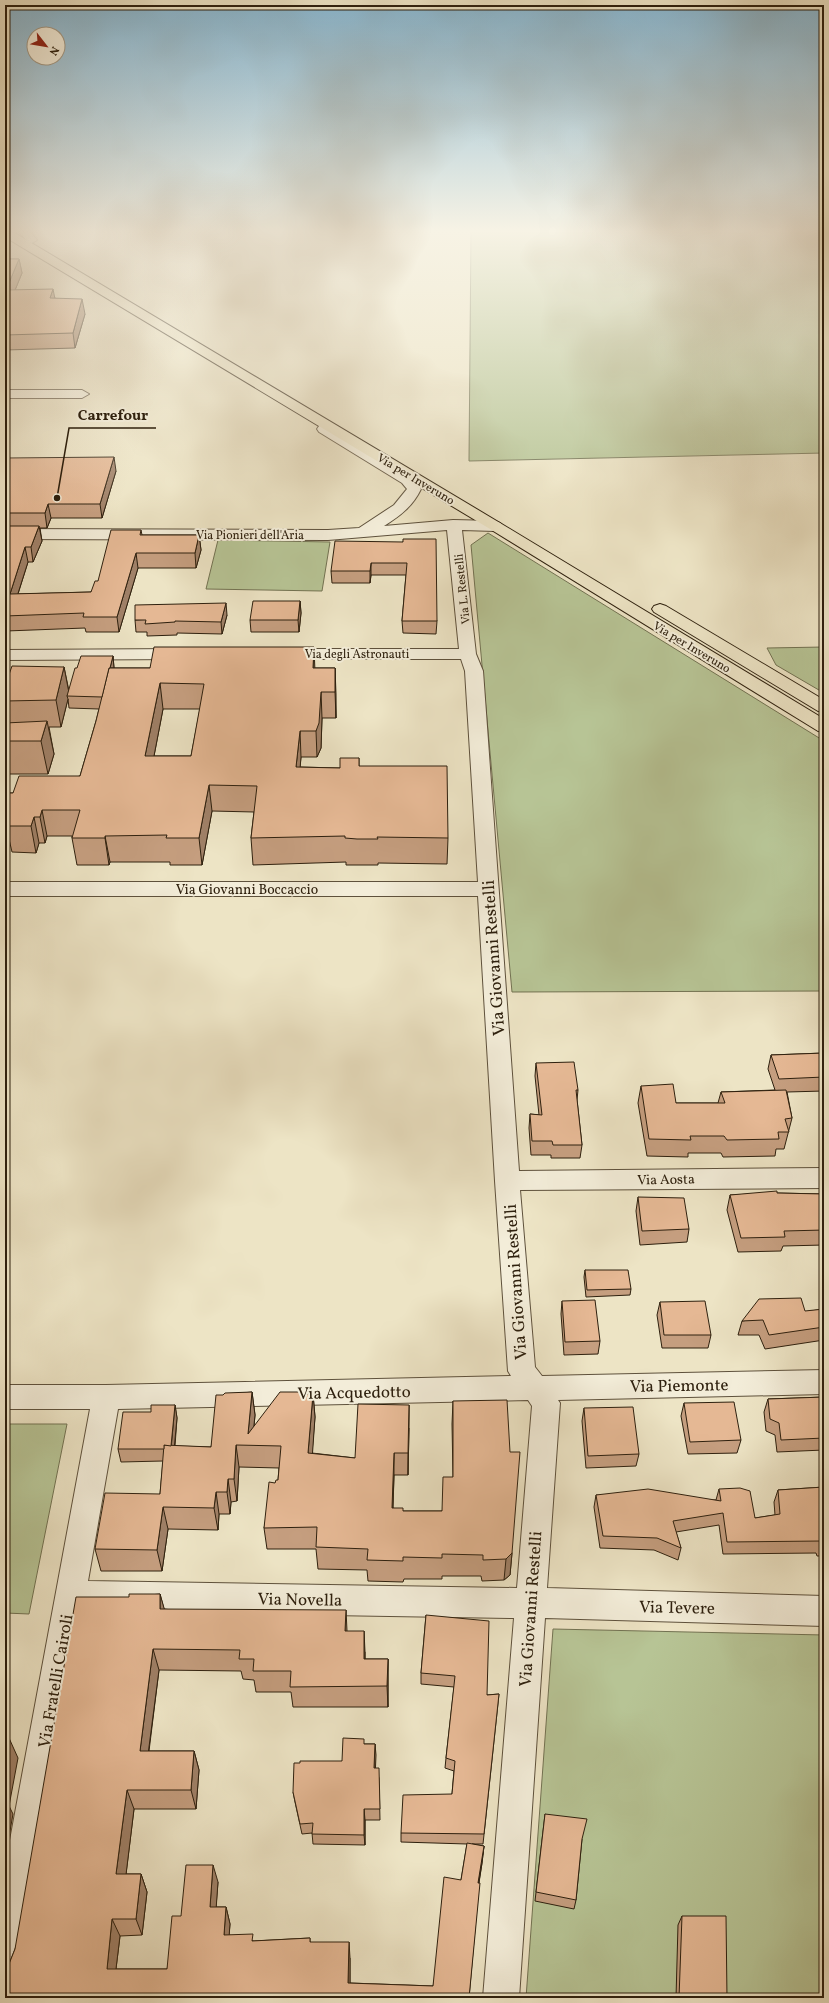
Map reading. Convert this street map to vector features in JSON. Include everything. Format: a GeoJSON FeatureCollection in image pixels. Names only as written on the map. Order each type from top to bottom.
{"type":"FeatureCollection","features":[{"type":"Feature","properties":{"kind":"main road","name":"Via per Inveruno"},"geometry":{"type":"LineString","coordinates":[[161,325],[262,386],[498,520],[824,728]]}},
{"type":"Feature","properties":{"kind":"main road","name":"Via per Inveruno"},"geometry":{"type":"LineString","coordinates":[[181,325],[429,470]]}},
{"type":"Feature","properties":{"kind":"main road","name":"Via per Inveruno"},"geometry":{"type":"LineString","coordinates":[[498,520],[568,555]]}},
{"type":"Feature","properties":{"kind":"main road","name":"Via per Inveruno"},"geometry":{"type":"LineString","coordinates":[[647,602],[824,707]]}},
{"type":"Feature","properties":{"kind":"street"},"geometry":{"type":"LineString","coordinates":[[262,386],[274,398],[407,480],[414,489],[410,498],[396,512],[361,533]]}},
{"type":"Feature","properties":{"kind":"street"},"geometry":{"type":"LineString","coordinates":[[5,394],[82,394]]}},
{"type":"Feature","properties":{"kind":"street","name":"Via Pionieri dell'Aria"},"geometry":{"type":"LineString","coordinates":[[5,534],[208,535],[361,533],[453,526],[498,520]]}},
{"type":"Feature","properties":{"kind":"street","name":"Via L. Restelli"},"geometry":{"type":"LineString","coordinates":[[453,526],[456,538],[468,654]]}},
{"type":"Feature","properties":{"kind":"street"},"geometry":{"type":"LineString","coordinates":[[5,655],[197,654]]}},
{"type":"Feature","properties":{"kind":"street","name":"Via degli Astronauti"},"geometry":{"type":"LineString","coordinates":[[269,654],[468,654]]}},
{"type":"Feature","properties":{"kind":"street","name":"Via Giovanni Restelli"},"geometry":{"type":"LineString","coordinates":[[468,654],[474,671],[522,1371],[546,1403],[501,1998]]}},
{"type":"Feature","properties":{"kind":"street","name":"Via Giovanni Boccaccio"},"geometry":{"type":"LineString","coordinates":[[5,889],[489,889]]}},
{"type":"Feature","properties":{"kind":"street","name":"Via Aosta"},"geometry":{"type":"LineString","coordinates":[[508,1181],[824,1178]]}},
{"type":"Feature","properties":{"kind":"street","name":"Via Piemonte"},"geometry":{"type":"LineString","coordinates":[[534,1388],[824,1382]]}},
{"type":"Feature","properties":{"kind":"street","name":"Via Acquedotto"},"geometry":{"type":"LineString","coordinates":[[5,1396],[106,1397],[534,1388]]}},
{"type":"Feature","properties":{"kind":"street","name":"Via Fratelli Cairoli"},"geometry":{"type":"LineString","coordinates":[[5,1965],[106,1397]]}},
{"type":"Feature","properties":{"kind":"street","name":"Via Novella"},"geometry":{"type":"LineString","coordinates":[[70,1596],[530,1603]]}},
{"type":"Feature","properties":{"kind":"street","name":"Via Tevere"},"geometry":{"type":"LineString","coordinates":[[530,1603],[824,1611]]}},
{"type":"Feature","properties":{"kind":"green space"},"geometry":{"type":"Polygon","coordinates":[[[470,325],[824,325],[824,453],[469,461],[470,325]]]}},
{"type":"Feature","properties":{"kind":"green space"},"geometry":{"type":"Polygon","coordinates":[[[488,533],[824,741],[824,991],[512,992],[471,545],[488,533]]]}},
{"type":"Feature","properties":{"kind":"green space"},"geometry":{"type":"Polygon","coordinates":[[[218,540],[330,542],[322,591],[206,589],[218,540]]]}},
{"type":"Feature","properties":{"kind":"green space"},"geometry":{"type":"Polygon","coordinates":[[[824,647],[824,693],[776,665],[767,648],[824,647]]]}},
{"type":"Feature","properties":{"kind":"green space"},"geometry":{"type":"Polygon","coordinates":[[[5,1424],[67,1424],[29,1614],[5,1613],[5,1424]]]}},
{"type":"Feature","properties":{"kind":"green space"},"geometry":{"type":"Polygon","coordinates":[[[553,1629],[824,1635],[824,1998],[526,1998],[553,1629]]]}},
{"type":"Feature","properties":{"kind":"building"},"geometry":{"type":"Polygon","coordinates":[[[5,325],[75,325],[73,333],[5,335],[5,325]]]}},
{"type":"Feature","properties":{"kind":"building"},"geometry":{"type":"Polygon","coordinates":[[[114,457],[100,504],[48,504],[45,513],[5,513],[5,458],[114,457]]]}},
{"type":"Feature","properties":{"kind":"building"},"geometry":{"type":"Polygon","coordinates":[[[5,526],[39,526],[31,547],[25,547],[10,594],[91,592],[95,581],[98,581],[111,530],[141,530],[140,535],[199,535],[195,553],[136,553],[117,617],[83,617],[84,613],[5,616],[5,526]]]}},
{"type":"Feature","properties":{"kind":"building"},"geometry":{"type":"Polygon","coordinates":[[[403,539],[436,539],[437,621],[402,621],[407,563],[371,563],[370,571],[331,571],[335,541],[403,542],[403,539]]]}},
{"type":"Feature","properties":{"kind":"building"},"geometry":{"type":"Polygon","coordinates":[[[253,601],[300,601],[298,620],[250,620],[253,601]]]}},
{"type":"Feature","properties":{"kind":"building"},"geometry":{"type":"Polygon","coordinates":[[[226,603],[221,622],[175,621],[145,624],[146,620],[135,620],[135,605],[226,603]]]}},
{"type":"Feature","properties":{"kind":"building"},"geometry":{"type":"Polygon","coordinates":[[[154,647],[314,647],[313,668],[335,668],[335,692],[321,692],[319,723],[316,731],[300,731],[296,767],[340,768],[340,758],[359,758],[359,766],[447,766],[448,838],[377,837],[378,839],[357,839],[345,838],[345,836],[251,838],[257,786],[209,785],[199,838],[166,838],[167,835],[72,838],[80,810],[42,810],[40,817],[34,817],[31,826],[6,826],[8,813],[5,813],[5,793],[13,793],[19,776],[80,776],[109,668],[150,668],[154,647]],[[160,683],[145,756],[191,756],[204,684],[160,683]]]}},
{"type":"Feature","properties":{"kind":"building"},"geometry":{"type":"Polygon","coordinates":[[[81,656],[113,656],[102,697],[67,696],[75,668],[77,668],[81,656]]]}},
{"type":"Feature","properties":{"kind":"building"},"geometry":{"type":"Polygon","coordinates":[[[12,666],[64,667],[56,700],[5,701],[5,686],[12,666]]]}},
{"type":"Feature","properties":{"kind":"building"},"geometry":{"type":"Polygon","coordinates":[[[47,721],[41,741],[5,741],[5,723],[47,721]]]}},
{"type":"Feature","properties":{"kind":"building"},"geometry":{"type":"Polygon","coordinates":[[[824,1053],[824,1077],[779,1079],[771,1055],[824,1053]]]}},
{"type":"Feature","properties":{"kind":"building"},"geometry":{"type":"Polygon","coordinates":[[[574,1062],[578,1090],[576,1090],[582,1145],[553,1145],[552,1141],[532,1141],[530,1114],[542,1115],[536,1063],[574,1062]]]}},
{"type":"Feature","properties":{"kind":"building"},"geometry":{"type":"Polygon","coordinates":[[[673,1084],[676,1103],[725,1103],[721,1092],[786,1090],[792,1118],[785,1119],[789,1132],[778,1132],[779,1139],[727,1140],[724,1136],[690,1136],[691,1140],[649,1139],[641,1086],[673,1084]]]}},
{"type":"Feature","properties":{"kind":"building"},"geometry":{"type":"Polygon","coordinates":[[[777,1191],[777,1193],[824,1194],[824,1230],[784,1231],[785,1237],[741,1238],[730,1195],[777,1191]]]}},
{"type":"Feature","properties":{"kind":"building"},"geometry":{"type":"Polygon","coordinates":[[[638,1197],[684,1198],[689,1229],[642,1231],[638,1197]]]}},
{"type":"Feature","properties":{"kind":"building"},"geometry":{"type":"Polygon","coordinates":[[[585,1270],[628,1270],[631,1289],[587,1290],[585,1270]]]}},
{"type":"Feature","properties":{"kind":"building"},"geometry":{"type":"Polygon","coordinates":[[[801,1298],[805,1311],[824,1309],[824,1327],[769,1335],[763,1320],[742,1321],[759,1299],[801,1298]]]}},
{"type":"Feature","properties":{"kind":"building"},"geometry":{"type":"Polygon","coordinates":[[[595,1300],[600,1341],[565,1342],[562,1301],[595,1300]]]}},
{"type":"Feature","properties":{"kind":"building"},"geometry":{"type":"Polygon","coordinates":[[[705,1301],[711,1335],[664,1335],[660,1302],[705,1301]]]}},
{"type":"Feature","properties":{"kind":"building"},"geometry":{"type":"Polygon","coordinates":[[[252,1392],[248,1434],[280,1392],[307,1392],[307,1394],[313,1394],[308,1453],[355,1458],[358,1404],[409,1405],[408,1453],[394,1453],[392,1508],[403,1508],[403,1511],[442,1511],[443,1477],[453,1477],[453,1401],[507,1400],[510,1452],[520,1452],[512,1553],[506,1559],[483,1560],[483,1555],[442,1554],[442,1558],[403,1557],[403,1561],[367,1560],[368,1549],[316,1547],[317,1527],[264,1528],[269,1482],[275,1483],[276,1480],[278,1480],[281,1446],[236,1445],[234,1479],[228,1479],[227,1492],[216,1492],[214,1508],[163,1507],[157,1550],[95,1549],[105,1493],[160,1494],[164,1445],[211,1447],[216,1395],[223,1395],[225,1393],[252,1392]]]}},
{"type":"Feature","properties":{"kind":"building"},"geometry":{"type":"Polygon","coordinates":[[[824,1397],[824,1438],[781,1440],[779,1423],[770,1419],[768,1399],[824,1397]]]}},
{"type":"Feature","properties":{"kind":"building"},"geometry":{"type":"Polygon","coordinates":[[[734,1402],[741,1440],[690,1442],[684,1403],[734,1402]]]}},
{"type":"Feature","properties":{"kind":"building"},"geometry":{"type":"Polygon","coordinates":[[[151,1405],[175,1405],[171,1446],[164,1445],[164,1449],[118,1449],[123,1412],[151,1412],[151,1405]]]}},
{"type":"Feature","properties":{"kind":"building"},"geometry":{"type":"Polygon","coordinates":[[[633,1407],[639,1454],[588,1456],[584,1408],[633,1407]]]}},
{"type":"Feature","properties":{"kind":"building"},"geometry":{"type":"Polygon","coordinates":[[[824,1487],[824,1544],[822,1544],[821,1541],[727,1542],[723,1513],[673,1521],[681,1548],[657,1538],[603,1536],[596,1495],[648,1489],[721,1501],[719,1489],[740,1488],[750,1491],[755,1518],[780,1514],[778,1490],[824,1487]]]}},
{"type":"Feature","properties":{"kind":"building"},"geometry":{"type":"Polygon","coordinates":[[[129,1594],[160,1594],[160,1609],[346,1610],[345,1631],[364,1631],[364,1659],[388,1659],[387,1686],[290,1687],[291,1671],[253,1671],[254,1659],[239,1659],[240,1650],[153,1649],[140,1751],[194,1751],[191,1790],[127,1790],[116,1874],[141,1874],[136,1919],[112,1919],[107,1969],[167,1969],[172,1916],[181,1916],[186,1865],[213,1865],[210,1907],[226,1907],[224,1935],[253,1934],[252,1941],[310,1938],[310,1942],[349,1942],[348,1983],[433,1986],[444,1877],[461,1880],[467,1843],[484,1846],[478,1883],[480,1883],[469,1998],[5,1998],[5,1965],[9,1964],[15,1949],[76,1597],[129,1597],[129,1594]]]}},
{"type":"Feature","properties":{"kind":"building"},"geometry":{"type":"Polygon","coordinates":[[[426,1615],[489,1621],[487,1695],[499,1694],[484,1834],[401,1833],[403,1795],[452,1794],[455,1761],[446,1758],[455,1676],[421,1673],[426,1615]]]}},
{"type":"Feature","properties":{"kind":"building"},"geometry":{"type":"Polygon","coordinates":[[[9,1738],[5,1759],[5,1739],[9,1738]]]}},
{"type":"Feature","properties":{"kind":"building"},"geometry":{"type":"Polygon","coordinates":[[[343,1738],[364,1739],[364,1744],[375,1744],[374,1768],[379,1768],[380,1809],[364,1809],[364,1835],[312,1834],[313,1823],[300,1824],[293,1792],[294,1763],[300,1763],[300,1761],[342,1761],[343,1738]]]}},
{"type":"Feature","properties":{"kind":"building"},"geometry":{"type":"Polygon","coordinates":[[[545,1814],[587,1819],[582,1839],[576,1900],[536,1892],[545,1814]]]}},
{"type":"Feature","properties":{"kind":"building"},"geometry":{"type":"Polygon","coordinates":[[[682,1916],[726,1916],[727,1998],[679,1998],[682,1916]]]}},
{"type":"Feature","properties":{"kind":"place","name":"Carrefour"},"geometry":{"type":"Point","coordinates":[57,498]}}]}
